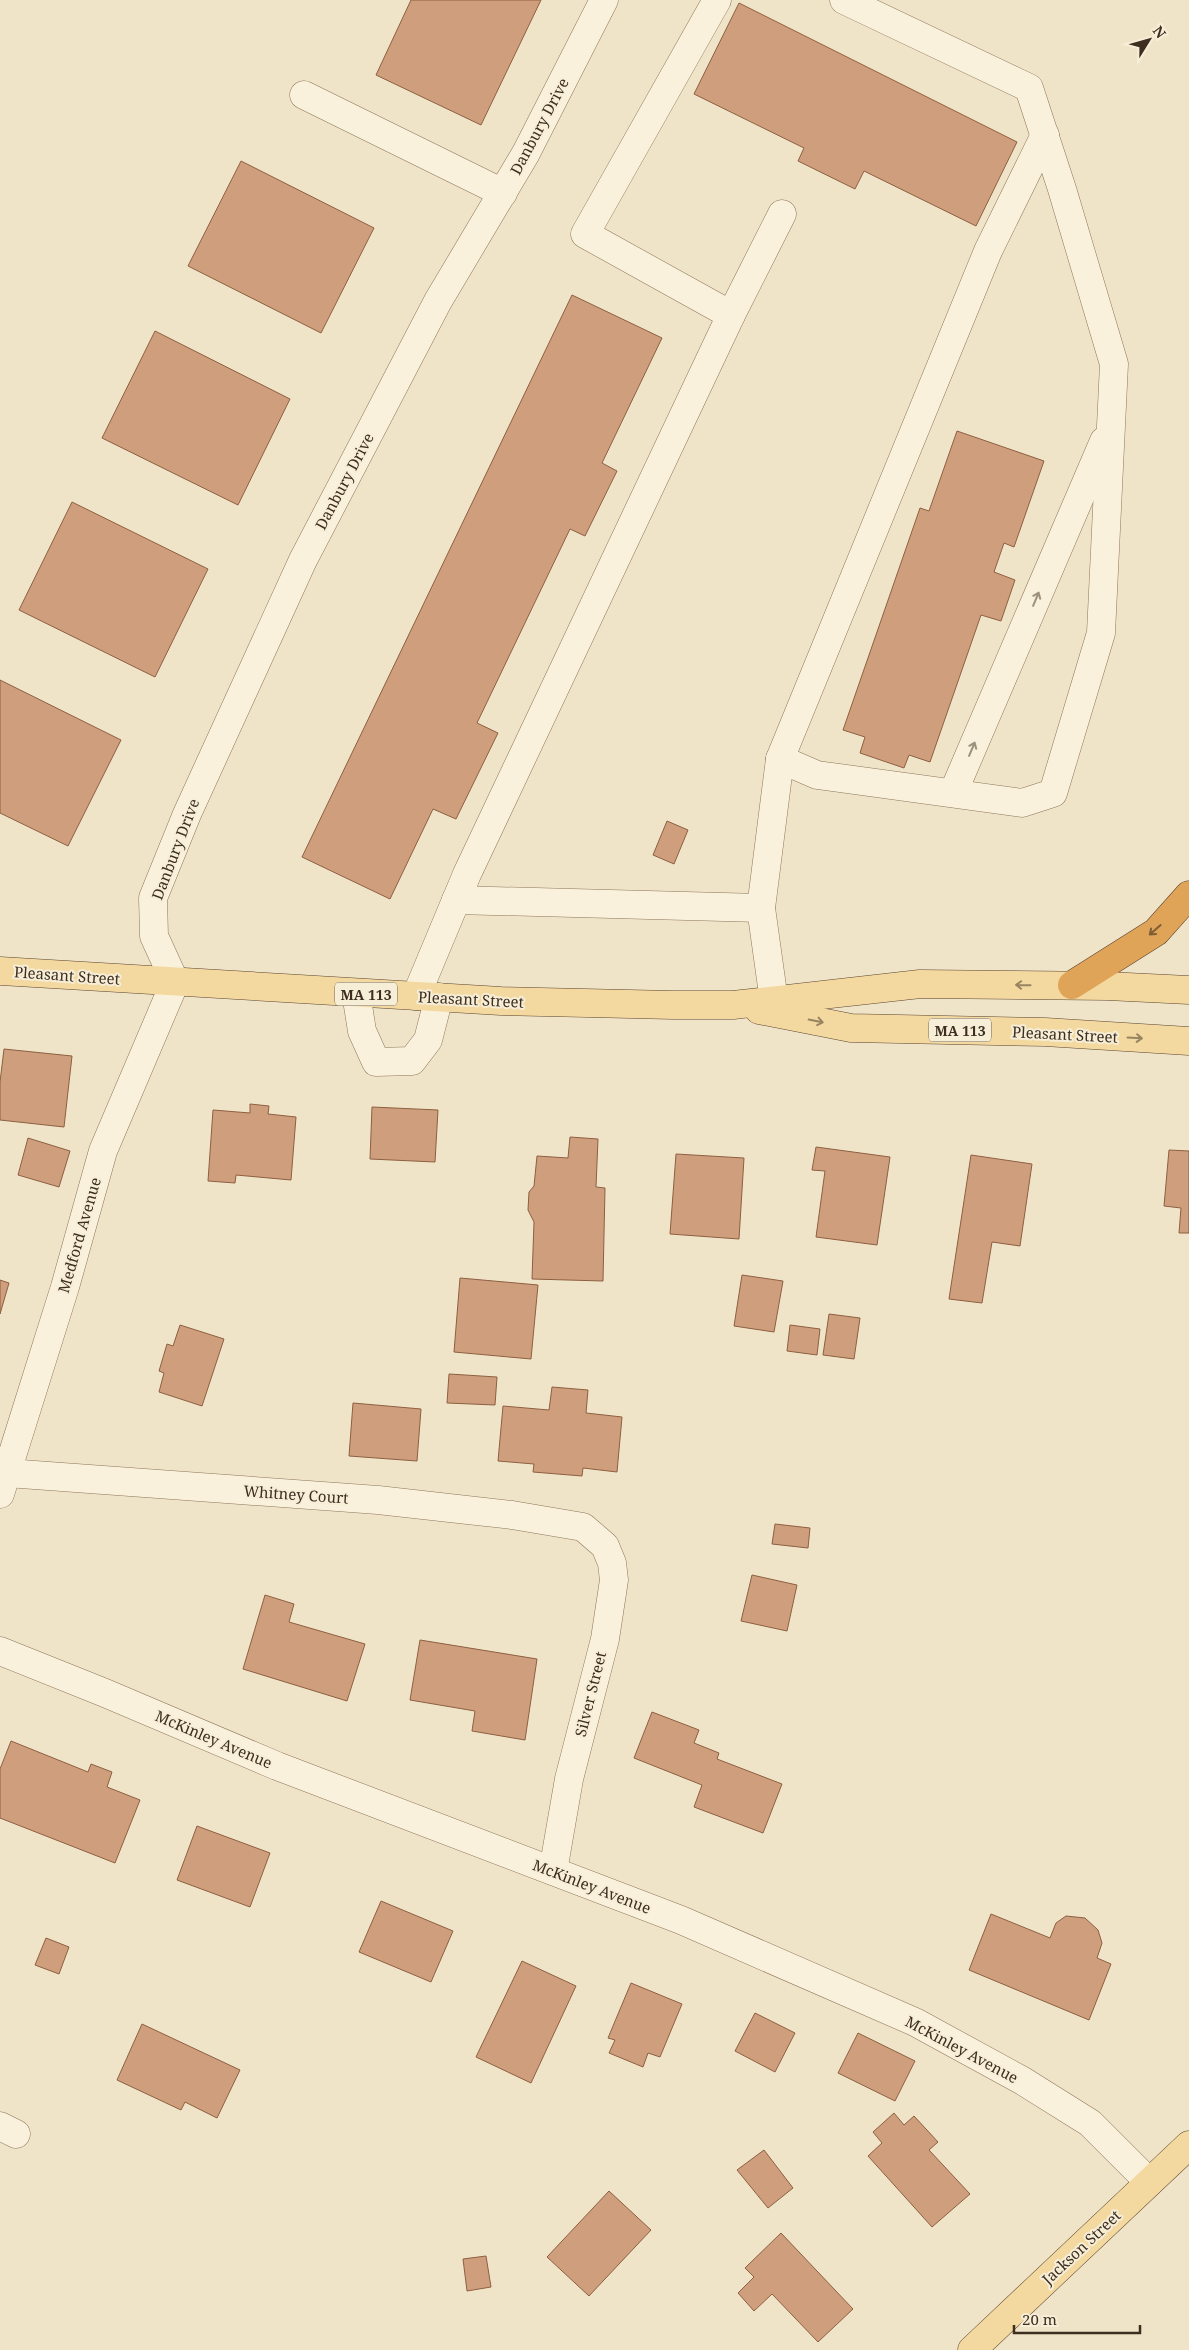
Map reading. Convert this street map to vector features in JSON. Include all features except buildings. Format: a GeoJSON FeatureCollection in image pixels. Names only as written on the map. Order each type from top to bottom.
{"type":"FeatureCollection","features":[{"type":"Feature","properties":{"kind":"highway"},"geometry":{"type":"LineString","coordinates":[[1072,985],[1156,932],[1189,895]]}},
{"type":"Feature","properties":{"kind":"main road","name":"Pleasant Street"},"geometry":{"type":"LineString","coordinates":[[0,971],[501,1001],[733,1005],[920,984],[1072,985],[1189,990]]}},
{"type":"Feature","properties":{"kind":"main road","name":"Pleasant Street"},"geometry":{"type":"LineString","coordinates":[[733,1005],[851,1028],[1045,1032],[1189,1041]]}},
{"type":"Feature","properties":{"kind":"main road","name":"Jackson Street"},"geometry":{"type":"LineString","coordinates":[[972,2350],[1189,2145]]}},
{"type":"Feature","properties":{"kind":"street","name":"Danbury Drive"},"geometry":{"type":"LineString","coordinates":[[175,982],[154,936],[153,898],[187,814],[303,560],[438,301],[526,154],[604,0]]}},
{"type":"Feature","properties":{"kind":"street"},"geometry":{"type":"LineString","coordinates":[[717,0],[585,234],[731,315]]}},
{"type":"Feature","properties":{"kind":"street"},"geometry":{"type":"LineString","coordinates":[[780,759],[817,775],[1022,804],[1053,793],[1101,633],[1114,364],[1029,88],[844,0]]}},
{"type":"Feature","properties":{"kind":"street"},"geometry":{"type":"LineString","coordinates":[[304,95],[503,193]]}},
{"type":"Feature","properties":{"kind":"street"},"geometry":{"type":"LineString","coordinates":[[774,1000],[761,908],[780,759],[984,261],[1045,135]]}},
{"type":"Feature","properties":{"kind":"street"},"geometry":{"type":"LineString","coordinates":[[356,993],[362,1031],[376,1062],[412,1061],[428,1040],[428,997],[456,900],[731,315],[782,214]]}},
{"type":"Feature","properties":{"kind":"street"},"geometry":{"type":"LineString","coordinates":[[953,793],[1111,423]]}},
{"type":"Feature","properties":{"kind":"street"},"geometry":{"type":"LineString","coordinates":[[456,900],[761,908]]}},
{"type":"Feature","properties":{"kind":"street","name":"Medford Avenue"},"geometry":{"type":"LineString","coordinates":[[4,1483],[65,1287],[103,1151],[175,982]]}},
{"type":"Feature","properties":{"kind":"street","name":"Whitney Court"},"geometry":{"type":"LineString","coordinates":[[4,1483],[378,1500],[512,1515],[583,1528]]}},
{"type":"Feature","properties":{"kind":"street","name":"Silver Street"},"geometry":{"type":"LineString","coordinates":[[553,1871],[569,1779],[605,1639],[614,1580],[612,1563],[605,1546],[583,1528]]}},
{"type":"Feature","properties":{"kind":"street","name":"McKinley Avenue"},"geometry":{"type":"LineString","coordinates":[[0,1651],[277,1766],[681,1920],[915,2022],[1023,2081],[1090,2123],[1149,2182]]}}]}
